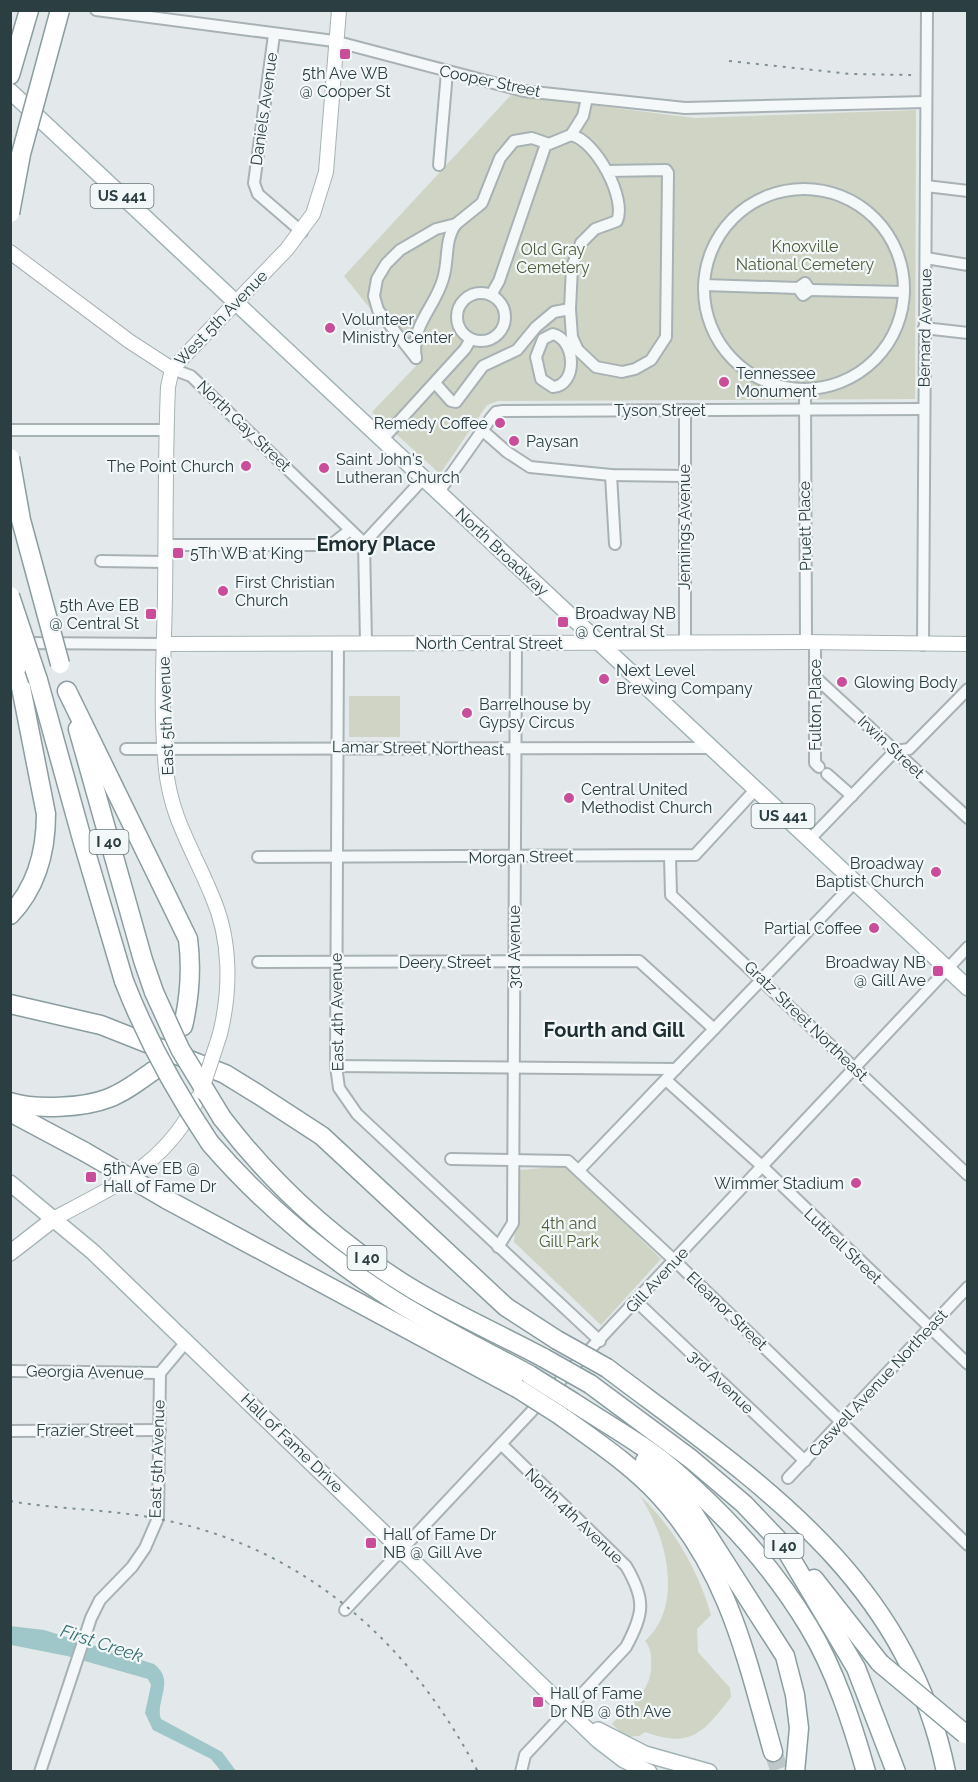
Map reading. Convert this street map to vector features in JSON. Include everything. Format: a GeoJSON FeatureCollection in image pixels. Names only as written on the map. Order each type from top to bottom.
{"type":"FeatureCollection","features":[{"type":"Feature","properties":{"kind":"highway"},"geometry":{"type":"LineString","coordinates":[[10,75],[29,10]]}},
{"type":"Feature","properties":{"kind":"highway"},"geometry":{"type":"LineString","coordinates":[[10,213],[21,154],[60,10]]}},
{"type":"Feature","properties":{"kind":"highway","name":"I 40"},"geometry":{"type":"LineString","coordinates":[[10,458],[21,520],[143,960],[154,992],[180,1049],[222,1118],[278,1185],[316,1220],[353,1248],[414,1290],[590,1384],[692,1459],[744,1504],[783,1545],[856,1668],[896,1772]]}},
{"type":"Feature","properties":{"kind":"highway","name":"I 40"},"geometry":{"type":"LineString","coordinates":[[10,596],[38,680],[124,981],[140,1021],[167,1076],[210,1143],[243,1180],[283,1219],[326,1253],[387,1296],[530,1375],[567,1409],[595,1416],[677,1473],[724,1517],[762,1562],[809,1627],[857,1739],[866,1772]]}},
{"type":"Feature","properties":{"kind":"highway"},"geometry":{"type":"LineString","coordinates":[[10,633],[46,814],[46,837],[36,875],[21,904],[10,915]]}},
{"type":"Feature","properties":{"kind":"highway"},"geometry":{"type":"LineString","coordinates":[[10,1102],[53,1107],[108,1099],[130,1088],[153,1071],[170,1049],[183,1026],[190,995],[192,968],[188,939],[67,691]]}},
{"type":"Feature","properties":{"kind":"highway"},"geometry":{"type":"LineString","coordinates":[[10,1005],[102,1025],[225,1074],[251,1090],[322,1136],[506,1307],[557,1340],[607,1368],[750,1475],[814,1533],[844,1566],[885,1625],[917,1681],[939,1734],[946,1772]]}},
{"type":"Feature","properties":{"kind":"highway"},"geometry":{"type":"LineString","coordinates":[[10,1112],[516,1388],[567,1409],[660,1496],[704,1554],[722,1588],[736,1625],[773,1752]]}},
{"type":"Feature","properties":{"kind":"highway"},"geometry":{"type":"LineString","coordinates":[[595,1416],[685,1500],[784,1656],[795,1695],[799,1728],[795,1771]]}},
{"type":"Feature","properties":{"kind":"highway"},"geometry":{"type":"LineString","coordinates":[[783,1545],[818,1584],[880,1663],[966,1735]]}},
{"type":"Feature","properties":{"kind":"main road","name":"West 5th Avenue"},"geometry":{"type":"LineString","coordinates":[[164,644],[166,430],[168,387],[172,369],[302,232],[314,214],[325,179],[334,41],[338,14]]}},
{"type":"Feature","properties":{"kind":"main road","name":"North Broadway"},"geometry":{"type":"LineString","coordinates":[[10,91],[599,642],[709,748],[968,988]]}},
{"type":"Feature","properties":{"kind":"main road","name":"North Gay Street"},"geometry":{"type":"LineString","coordinates":[[10,252],[129,341],[172,369]]}},
{"type":"Feature","properties":{"kind":"main road","name":"North Central Street"},"geometry":{"type":"LineString","coordinates":[[164,644],[811,642],[968,644]]}},
{"type":"Feature","properties":{"kind":"main road","name":"East 5th Avenue"},"geometry":{"type":"LineString","coordinates":[[55,1218],[120,1183],[154,1160],[183,1127],[199,1096],[220,1034],[227,991],[224,939],[212,895],[176,818],[169,791],[165,747],[164,644]]}},
{"type":"Feature","properties":{"kind":"main road","name":"Hall of Fame Drive"},"geometry":{"type":"LineString","coordinates":[[10,1183],[55,1218],[186,1342],[567,1711],[624,1760],[649,1772]]}},
{"type":"Feature","properties":{"kind":"main road"},"geometry":{"type":"LineString","coordinates":[[10,1253],[55,1218]]}},
{"type":"Feature","properties":{"kind":"main road","name":"Hall of Fame Drive"},"geometry":{"type":"LineString","coordinates":[[567,1711],[611,1738],[645,1754],[709,1772]]}},
{"type":"Feature","properties":{"kind":"street","name":"Cooper Street"},"geometry":{"type":"LineString","coordinates":[[96,10],[334,41],[524,91],[685,108],[926,102]]}},
{"type":"Feature","properties":{"kind":"street","name":"Bernard Avenue"},"geometry":{"type":"LineString","coordinates":[[923,645],[927,10]]}},
{"type":"Feature","properties":{"kind":"street","name":"Daniels Avenue"},"geometry":{"type":"LineString","coordinates":[[274,35],[254,183],[258,194],[302,232]]}},
{"type":"Feature","properties":{"kind":"street"},"geometry":{"type":"LineString","coordinates":[[439,165],[447,72]]}},
{"type":"Feature","properties":{"kind":"street"},"geometry":{"type":"LineString","coordinates":[[456,224],[449,242],[443,279],[417,328],[416,358],[378,310],[374,296],[377,279],[386,264],[400,250],[436,229],[456,224],[485,199],[500,158],[510,143],[532,138],[546,144],[571,135],[583,116],[588,98]]}},
{"type":"Feature","properties":{"kind":"street"},"geometry":{"type":"LineString","coordinates":[[571,135],[590,146],[607,171],[616,195],[619,219],[589,234],[581,243],[572,267],[570,309],[572,346],[567,378],[558,387],[548,386],[537,370],[538,347],[543,339],[554,334],[572,346],[596,367],[621,372],[635,369],[651,360],[666,337],[668,173],[666,170],[645,169],[607,171]]}},
{"type":"Feature","properties":{"kind":"street"},"geometry":{"type":"LineString","coordinates":[[492,295],[499,281],[546,144]]}},
{"type":"Feature","properties":{"kind":"street"},"geometry":{"type":"LineString","coordinates":[[926,186],[968,191]]}},
{"type":"Feature","properties":{"kind":"street"},"geometry":{"type":"LineString","coordinates":[[802,189],[839,195],[861,207],[880,223],[898,256],[904,292],[902,308],[892,337],[874,361],[855,375],[835,385],[805,390],[775,386],[737,364],[718,341],[707,314],[704,285],[713,248],[735,218],[766,197],[802,189]]}},
{"type":"Feature","properties":{"kind":"street"},"geometry":{"type":"LineString","coordinates":[[926,258],[968,265]]}},
{"type":"Feature","properties":{"kind":"street"},"geometry":{"type":"LineString","coordinates":[[704,285],[798,288],[803,295],[810,290],[904,292]]}},
{"type":"Feature","properties":{"kind":"street"},"geometry":{"type":"LineString","coordinates":[[477,293],[492,295],[502,305],[505,312],[503,327],[493,338],[486,341],[471,339],[460,328],[457,321],[459,306],[477,293]]}},
{"type":"Feature","properties":{"kind":"street"},"geometry":{"type":"LineString","coordinates":[[435,383],[451,401],[456,402],[483,366],[516,350],[536,327],[554,312],[570,309]]}},
{"type":"Feature","properties":{"kind":"street"},"geometry":{"type":"LineString","coordinates":[[924,328],[968,333]]}},
{"type":"Feature","properties":{"kind":"street"},"geometry":{"type":"LineString","coordinates":[[382,440],[435,383],[471,339]]}},
{"type":"Feature","properties":{"kind":"street","name":"North Gay Street"},"geometry":{"type":"LineString","coordinates":[[172,369],[191,376],[364,543]]}},
{"type":"Feature","properties":{"kind":"street","name":"Pruett Place"},"geometry":{"type":"LineString","coordinates":[[805,390],[811,642]]}},
{"type":"Feature","properties":{"kind":"street","name":"Tyson Street"},"geometry":{"type":"LineString","coordinates":[[438,493],[496,412],[924,409]]}},
{"type":"Feature","properties":{"kind":"street","name":"Jennings Avenue"},"geometry":{"type":"LineString","coordinates":[[685,410],[685,643]]}},
{"type":"Feature","properties":{"kind":"street"},"geometry":{"type":"LineString","coordinates":[[10,430],[166,430]]}},
{"type":"Feature","properties":{"kind":"street"},"geometry":{"type":"LineString","coordinates":[[482,430],[507,452],[530,467],[611,476],[684,476]]}},
{"type":"Feature","properties":{"kind":"street"},"geometry":{"type":"LineString","coordinates":[[611,476],[615,544]]}},
{"type":"Feature","properties":{"kind":"street"},"geometry":{"type":"LineString","coordinates":[[366,643],[364,543],[423,479]]}},
{"type":"Feature","properties":{"kind":"street"},"geometry":{"type":"LineString","coordinates":[[165,545],[332,545],[350,530]]}},
{"type":"Feature","properties":{"kind":"street"},"geometry":{"type":"LineString","coordinates":[[101,561],[166,562]]}},
{"type":"Feature","properties":{"kind":"street","name":"Fulton Place"},"geometry":{"type":"LineString","coordinates":[[811,642],[815,677],[815,763],[852,796]]}},
{"type":"Feature","properties":{"kind":"street","name":"North Central Street"},"geometry":{"type":"LineString","coordinates":[[10,643],[164,644]]}},
{"type":"Feature","properties":{"kind":"street","name":"3rd Avenue"},"geometry":{"type":"LineString","coordinates":[[498,1247],[513,1223],[516,643]]}},
{"type":"Feature","properties":{"kind":"street","name":"East 4th Avenue"},"geometry":{"type":"LineString","coordinates":[[338,644],[336,1065],[339,1088],[349,1104],[600,1341]]}},
{"type":"Feature","properties":{"kind":"street","name":"Irwin Street"},"geometry":{"type":"LineString","coordinates":[[815,677],[968,818]]}},
{"type":"Feature","properties":{"kind":"street"},"geometry":{"type":"LineString","coordinates":[[809,840],[895,751],[909,749],[968,689]]}},
{"type":"Feature","properties":{"kind":"street","name":"Lamar Street Northeast"},"geometry":{"type":"LineString","coordinates":[[126,749],[165,747],[709,748]]}},
{"type":"Feature","properties":{"kind":"street","name":"Morgan Street"},"geometry":{"type":"LineString","coordinates":[[258,857],[337,859],[695,855],[755,790]]}},
{"type":"Feature","properties":{"kind":"street","name":"Gratz Street Northeast"},"geometry":{"type":"LineString","coordinates":[[670,856],[671,895],[968,1175]]}},
{"type":"Feature","properties":{"kind":"street"},"geometry":{"type":"LineString","coordinates":[[579,1170],[854,883]]}},
{"type":"Feature","properties":{"kind":"street","name":"Gill Avenue"},"geometry":{"type":"LineString","coordinates":[[345,1610],[637,1302],[968,947]]}},
{"type":"Feature","properties":{"kind":"street","name":"Deery Street"},"geometry":{"type":"LineString","coordinates":[[258,962],[639,961],[714,1029]]}},
{"type":"Feature","properties":{"kind":"street"},"geometry":{"type":"LineString","coordinates":[[336,1065],[676,1069]]}},
{"type":"Feature","properties":{"kind":"street","name":"Luttrell Street"},"geometry":{"type":"LineString","coordinates":[[666,1080],[763,1167],[928,1329],[968,1364]]}},
{"type":"Feature","properties":{"kind":"street","name":"Eleanor Street"},"geometry":{"type":"LineString","coordinates":[[451,1159],[568,1161],[841,1420],[968,1545]]}},
{"type":"Feature","properties":{"kind":"street","name":"Caswell Avenue Northeast"},"geometry":{"type":"LineString","coordinates":[[788,1478],[968,1287]]}},
{"type":"Feature","properties":{"kind":"street","name":"3rd Avenue"},"geometry":{"type":"LineString","coordinates":[[637,1302],[805,1461]]}},
{"type":"Feature","properties":{"kind":"street"},"geometry":{"type":"LineString","coordinates":[[160,1373],[186,1342]]}},
{"type":"Feature","properties":{"kind":"street","name":"Georgia Avenue"},"geometry":{"type":"LineString","coordinates":[[10,1371],[160,1373]]}},
{"type":"Feature","properties":{"kind":"street","name":"East 5th Avenue"},"geometry":{"type":"LineString","coordinates":[[40,1772],[85,1632],[100,1600],[132,1567],[145,1548],[158,1518],[160,1373]]}},
{"type":"Feature","properties":{"kind":"street","name":"Frazier Street"},"geometry":{"type":"LineString","coordinates":[[10,1431],[160,1430]]}},
{"type":"Feature","properties":{"kind":"street","name":"North 4th Avenue"},"geometry":{"type":"LineString","coordinates":[[502,1445],[626,1566],[638,1587],[642,1606],[637,1626],[620,1654],[525,1755],[521,1768]]}},
{"type":"Feature","properties":{"kind":"green space"},"geometry":{"type":"Polygon","coordinates":[[[511,95],[695,118],[916,110],[915,399],[498,401],[487,405],[440,474],[372,412],[416,366],[344,276],[511,95]]]}},
{"type":"Feature","properties":{"kind":"green space"},"geometry":{"type":"Polygon","coordinates":[[[349,696],[400,696],[400,737],[349,737],[349,696]]]}},
{"type":"Feature","properties":{"kind":"green space","name":"4th and Gill Park"},"geometry":{"type":"Polygon","coordinates":[[[566,1166],[661,1259],[601,1325],[514,1242],[519,1170],[566,1166]]]}},
{"type":"Feature","properties":{"kind":"green space"},"geometry":{"type":"Polygon","coordinates":[[[640,1496],[674,1535],[692,1566],[711,1615],[697,1629],[698,1652],[730,1688],[731,1697],[713,1720],[695,1734],[685,1738],[674,1739],[645,1732],[639,1736],[626,1737],[612,1724],[639,1697],[648,1682],[651,1673],[651,1657],[650,1649],[645,1641],[657,1626],[665,1609],[668,1590],[664,1550],[640,1496]]]}},
{"type":"Feature","properties":{"kind":"water","name":"First Creek"},"geometry":{"type":"Polygon","coordinates":[[[10,1626],[44,1630],[154,1664],[164,1677],[164,1691],[160,1705],[161,1719],[222,1752],[236,1771],[221,1771],[211,1759],[153,1730],[145,1713],[151,1685],[148,1679],[67,1656],[11,1645],[10,1626]]]}},
{"type":"Feature","properties":{"kind":"tunnel"},"geometry":{"type":"LineString","coordinates":[[773,1752],[780,1772]]}},
{"type":"Feature","properties":{"kind":"railway"},"geometry":{"type":"LineString","coordinates":[[729,61],[851,74],[911,75]]}},
{"type":"Feature","properties":{"kind":"railway"},"geometry":{"type":"LineString","coordinates":[[10,1501],[164,1520],[216,1534],[264,1554],[309,1579],[350,1609],[387,1644],[421,1683],[451,1726],[478,1772]]}},
{"type":"Feature","properties":{"kind":"place","name":"5th Ave WB @ Cooper St"},"geometry":{"type":"Point","coordinates":[345,54]}},
{"type":"Feature","properties":{"kind":"place","name":"Volunteer Ministry Center"},"geometry":{"type":"Point","coordinates":[330,328]}},
{"type":"Feature","properties":{"kind":"place","name":"Tennessee Monument"},"geometry":{"type":"Point","coordinates":[724,382]}},
{"type":"Feature","properties":{"kind":"place","name":"Remedy Coffee"},"geometry":{"type":"Point","coordinates":[500,423]}},
{"type":"Feature","properties":{"kind":"place","name":"Paysan"},"geometry":{"type":"Point","coordinates":[514,441]}},
{"type":"Feature","properties":{"kind":"place","name":"The Point Church"},"geometry":{"type":"Point","coordinates":[246,466]}},
{"type":"Feature","properties":{"kind":"place","name":"Saint John's Lutheran Church"},"geometry":{"type":"Point","coordinates":[324,468]}},
{"type":"Feature","properties":{"kind":"place","name":"5Th WB at King"},"geometry":{"type":"Point","coordinates":[178,553]}},
{"type":"Feature","properties":{"kind":"place","name":"First Christian Church"},"geometry":{"type":"Point","coordinates":[223,591]}},
{"type":"Feature","properties":{"kind":"place","name":"5th Ave EB @ Central St"},"geometry":{"type":"Point","coordinates":[151,614]}},
{"type":"Feature","properties":{"kind":"place","name":"Broadway NB @ Central St"},"geometry":{"type":"Point","coordinates":[563,622]}},
{"type":"Feature","properties":{"kind":"place","name":"Next Level Brewing Company"},"geometry":{"type":"Point","coordinates":[604,679]}},
{"type":"Feature","properties":{"kind":"place","name":"Glowing Body"},"geometry":{"type":"Point","coordinates":[842,682]}},
{"type":"Feature","properties":{"kind":"place","name":"Barrelhouse by Gypsy Circus"},"geometry":{"type":"Point","coordinates":[467,713]}},
{"type":"Feature","properties":{"kind":"place","name":"Central United Methodist Church"},"geometry":{"type":"Point","coordinates":[569,798]}},
{"type":"Feature","properties":{"kind":"place","name":"Broadway Baptist Church"},"geometry":{"type":"Point","coordinates":[936,872]}},
{"type":"Feature","properties":{"kind":"place","name":"Partial Coffee"},"geometry":{"type":"Point","coordinates":[874,928]}},
{"type":"Feature","properties":{"kind":"place","name":"Broadway NB @ Gill Ave"},"geometry":{"type":"Point","coordinates":[938,971]}},
{"type":"Feature","properties":{"kind":"place","name":"5th Ave EB @ Hall of Fame Dr"},"geometry":{"type":"Point","coordinates":[91,1177]}},
{"type":"Feature","properties":{"kind":"place","name":"Wimmer Stadium"},"geometry":{"type":"Point","coordinates":[856,1183]}},
{"type":"Feature","properties":{"kind":"place","name":"Hall of Fame Dr NB @ Gill Ave"},"geometry":{"type":"Point","coordinates":[371,1543]}},
{"type":"Feature","properties":{"kind":"place","name":"Hall of Fame Dr NB @ 6th Ave"},"geometry":{"type":"Point","coordinates":[538,1702]}},
{"type":"Feature","properties":{"kind":"district","name":"Emory Place"},"geometry":{"type":"Point","coordinates":[376,544]}},
{"type":"Feature","properties":{"kind":"district","name":"Fourth and Gill"},"geometry":{"type":"Point","coordinates":[614,1030]}},
{"type":"Feature","properties":{"kind":"park label","name":"Knoxville National Cemetery"},"geometry":{"type":"Point","coordinates":[805,255]}},
{"type":"Feature","properties":{"kind":"park label","name":"Old Gray Cemetery"},"geometry":{"type":"Point","coordinates":[553,258]}}]}
